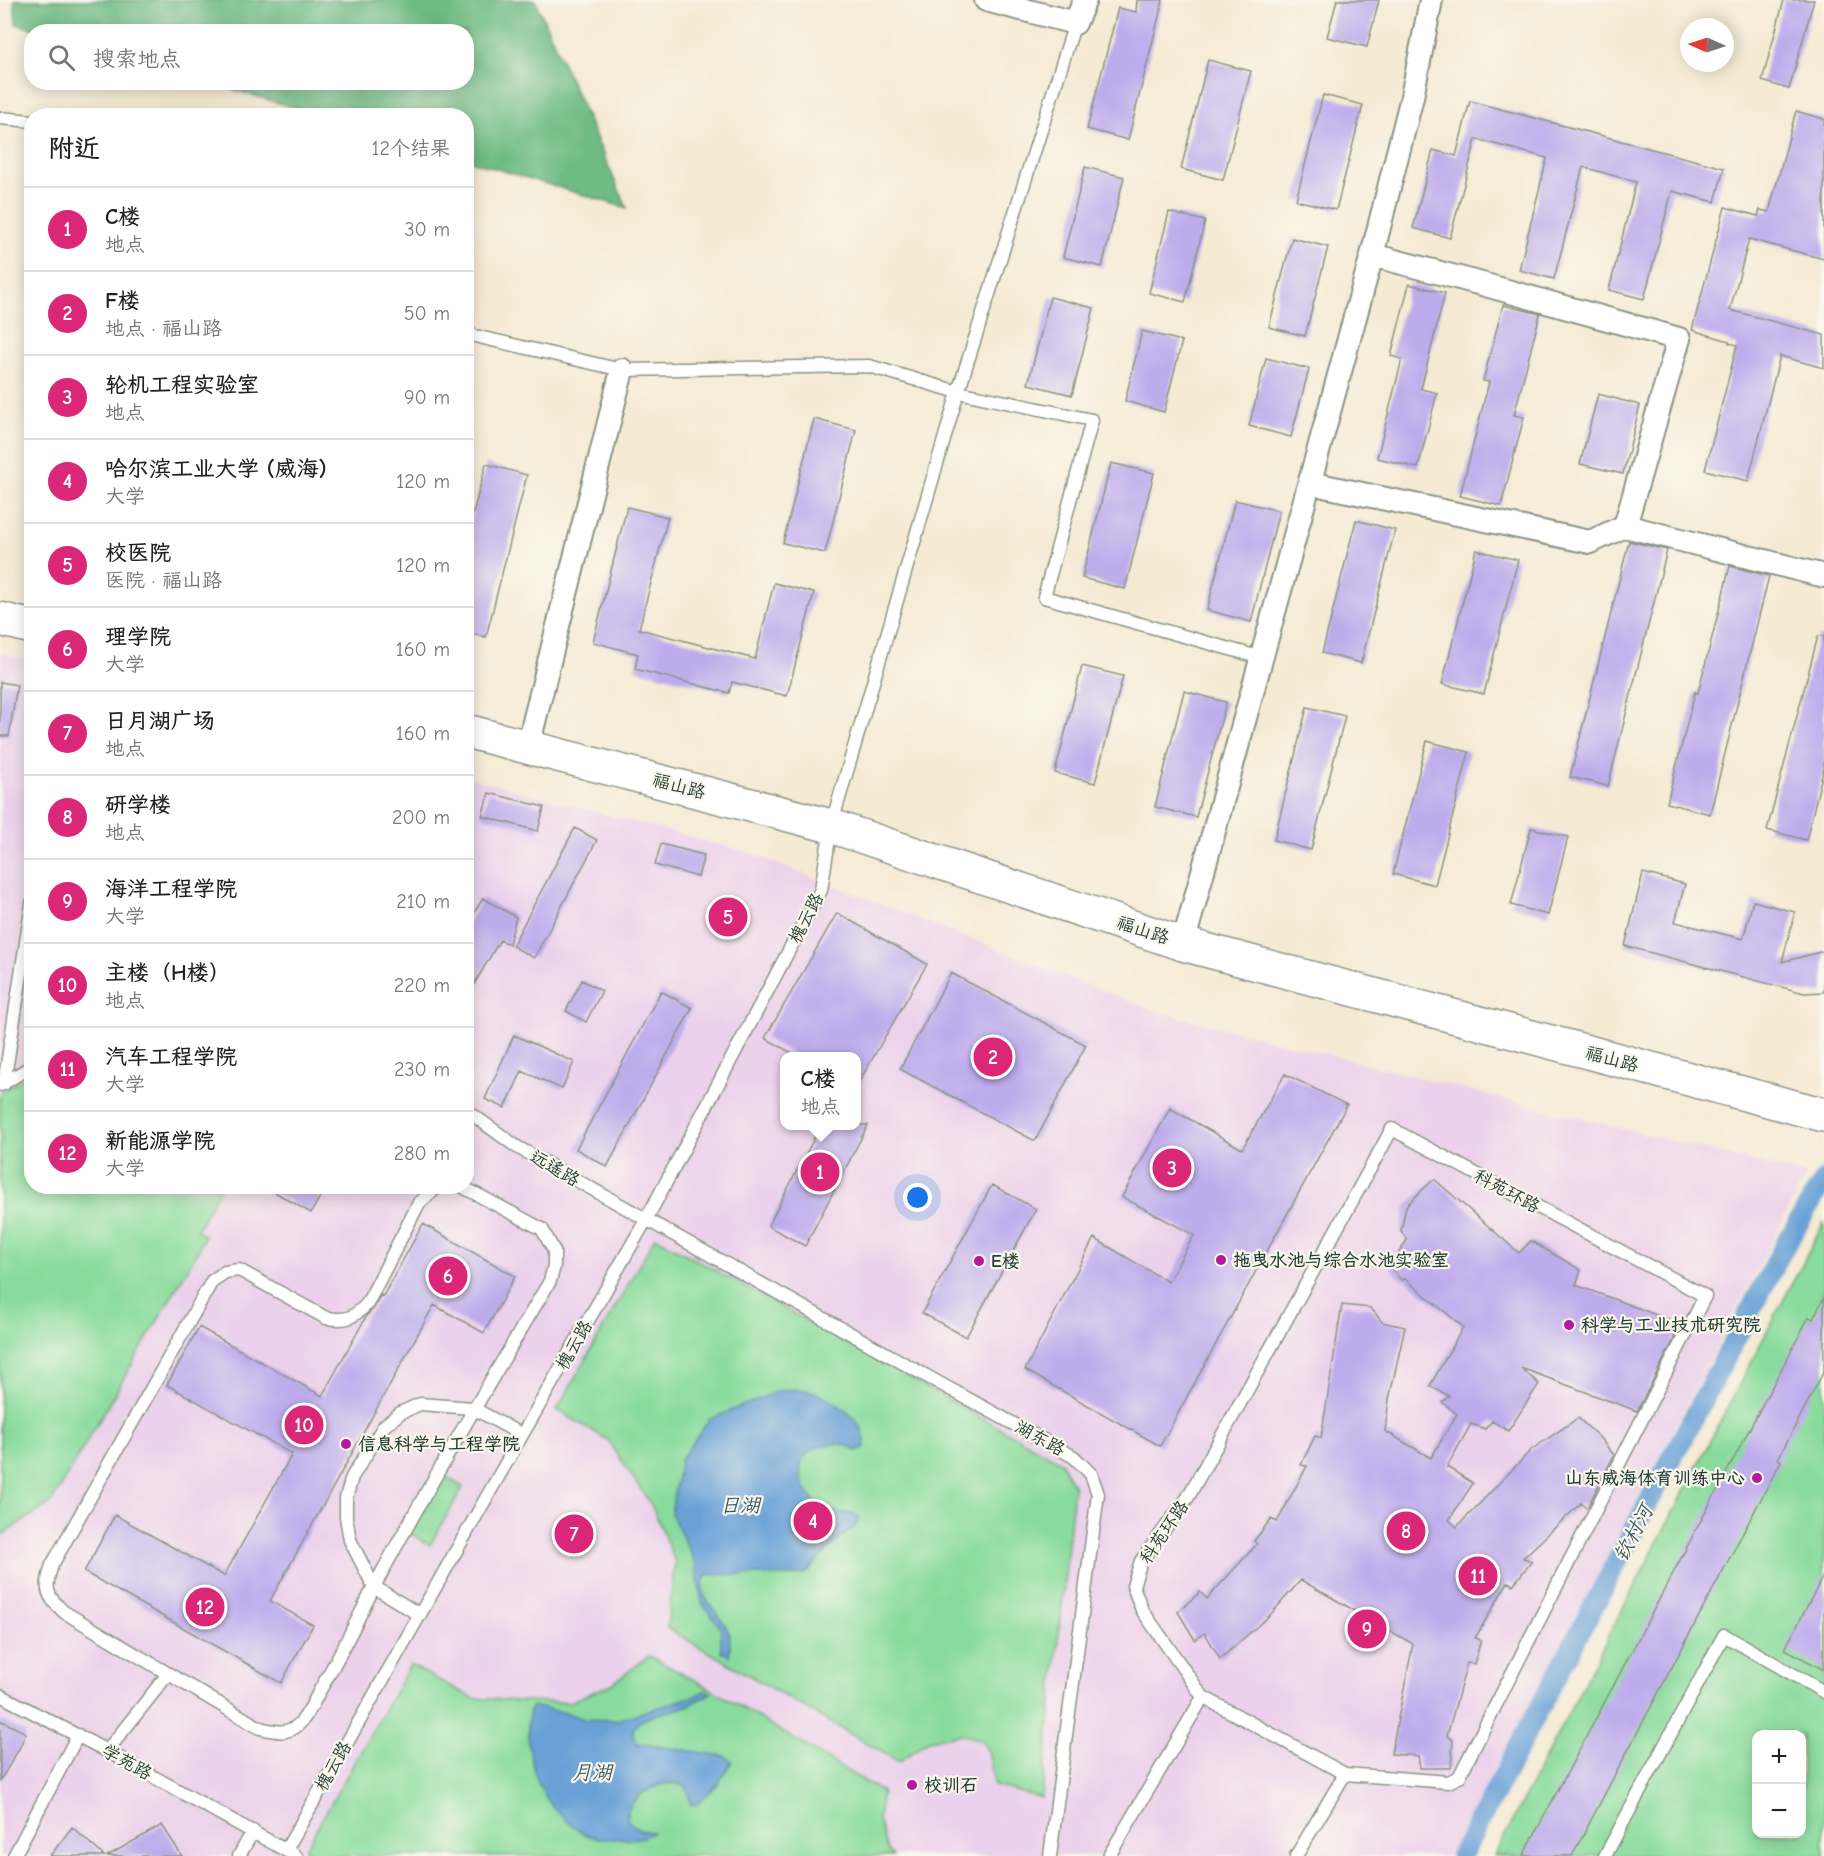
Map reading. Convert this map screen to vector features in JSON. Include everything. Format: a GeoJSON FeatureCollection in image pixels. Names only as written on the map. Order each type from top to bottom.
{"type":"FeatureCollection","features":[{"type":"Feature","properties":{"kind":"main road"},"geometry":{"type":"LineString","coordinates":[[0,619],[24,625]]}},
{"type":"Feature","properties":{"kind":"main road","name":"福山路"},"geometry":{"type":"LineString","coordinates":[[474,733],[831,826],[1183,944],[1824,1115]]}},
{"type":"Feature","properties":{"kind":"street"},"geometry":{"type":"LineString","coordinates":[[986,0],[1075,23],[1085,0]]}},
{"type":"Feature","properties":{"kind":"street"},"geometry":{"type":"LineString","coordinates":[[1183,944],[1371,255],[1412,97],[1431,0]]}},
{"type":"Feature","properties":{"kind":"street"},"geometry":{"type":"LineString","coordinates":[[1371,255],[1679,339],[1625,526]]}},
{"type":"Feature","properties":{"kind":"street"},"geometry":{"type":"LineString","coordinates":[[528,746],[622,370]]}},
{"type":"Feature","properties":{"kind":"street"},"geometry":{"type":"LineString","coordinates":[[1310,483],[1590,542],[1625,526],[1824,576]]}},
{"type":"Feature","properties":{"kind":"lane","name":"槐云路"},"geometry":{"type":"LineString","coordinates":[[291,1853],[420,1615],[646,1220],[821,890],[831,826],[958,392],[1075,23]]}},
{"type":"Feature","properties":{"kind":"lane"},"geometry":{"type":"LineString","coordinates":[[0,118],[24,120]]}},
{"type":"Feature","properties":{"kind":"lane"},"geometry":{"type":"LineString","coordinates":[[474,335],[622,370],[868,366],[958,392],[1092,420],[1044,597],[1262,658]]}},
{"type":"Feature","properties":{"kind":"lane"},"geometry":{"type":"LineString","coordinates":[[2,1085],[24,952]]}},
{"type":"Feature","properties":{"kind":"lane"},"geometry":{"type":"LineString","coordinates":[[2,1085],[24,1071]]}},
{"type":"Feature","properties":{"kind":"lane","name":"远遥路"},"geometry":{"type":"LineString","coordinates":[[474,1116],[517,1147],[646,1220]]}},
{"type":"Feature","properties":{"kind":"lane","name":"科苑环路"},"geometry":{"type":"LineString","coordinates":[[1203,1697],[1142,1610],[1133,1586],[1141,1561],[1188,1497],[1392,1129],[1705,1296],[1459,1777],[1448,1782],[1345,1774]]}},
{"type":"Feature","properties":{"kind":"lane"},"geometry":{"type":"LineString","coordinates":[[431,1194],[419,1203],[367,1304],[355,1316],[341,1320],[326,1318],[238,1270],[225,1272],[212,1281],[52,1565],[47,1585],[48,1593],[52,1601],[64,1612],[260,1728],[276,1732],[289,1730],[298,1725],[308,1711],[338,1661],[374,1587],[473,1408],[550,1281],[554,1266],[554,1251],[542,1229],[474,1193]]}},
{"type":"Feature","properties":{"kind":"lane","name":"湖东路"},"geometry":{"type":"LineString","coordinates":[[646,1220],[1074,1457],[1091,1474],[1098,1494],[1050,1856]]}},
{"type":"Feature","properties":{"kind":"lane"},"geometry":{"type":"LineString","coordinates":[[420,1615],[374,1587],[350,1540],[346,1498],[352,1478],[384,1426],[400,1413],[420,1404],[473,1408],[522,1435]]}},
{"type":"Feature","properties":{"kind":"lane"},"geometry":{"type":"LineString","coordinates":[[1605,1856],[1724,1635],[1824,1692]]}},
{"type":"Feature","properties":{"kind":"lane"},"geometry":{"type":"LineString","coordinates":[[107,1750],[168,1674]]}},
{"type":"Feature","properties":{"kind":"lane","name":"学苑路"},"geometry":{"type":"LineString","coordinates":[[0,1695],[107,1750],[291,1853]]}},
{"type":"Feature","properties":{"kind":"lane"},"geometry":{"type":"LineString","coordinates":[[1109,1856],[1203,1697],[1345,1774],[1296,1856]]}},
{"type":"Feature","properties":{"kind":"lane"},"geometry":{"type":"LineString","coordinates":[[14,1856],[78,1735]]}},
{"type":"Feature","properties":{"kind":"lane"},"geometry":{"type":"LineString","coordinates":[[239,1856],[253,1831]]}},
{"type":"Feature","properties":{"kind":"shaded area"},"geometry":{"type":"Polygon","coordinates":[[[0,653],[24,659],[24,1194],[474,1194],[474,779],[750,853],[1155,1011],[1806,1175],[1452,1856],[0,1856],[0,653]]]}},
{"type":"Feature","properties":{"kind":"green space"},"geometry":{"type":"Polygon","coordinates":[[[14,0],[535,0],[627,208],[474,162],[474,108],[296,108],[235,90],[474,90],[474,24],[24,24],[24,26],[16,24],[14,0]]]}},
{"type":"Feature","properties":{"kind":"green space"},"geometry":{"type":"Polygon","coordinates":[[[24,1078],[24,1194],[217,1194],[197,1230],[205,1236],[193,1260],[51,1503],[0,1536],[0,1093],[24,1078]]]}},
{"type":"Feature","properties":{"kind":"green space","name":"山东威海体育训练中心"},"geometry":{"type":"Polygon","coordinates":[[[1824,1222],[1824,1856],[1494,1856],[1824,1222]]]}},
{"type":"Feature","properties":{"kind":"green space"},"geometry":{"type":"Polygon","coordinates":[[[655,1237],[1061,1462],[1074,1487],[1042,1798],[994,1786],[989,1754],[982,1741],[962,1734],[928,1740],[899,1762],[667,1628],[675,1562],[652,1506],[608,1440],[557,1410],[655,1237]]]}},
{"type":"Feature","properties":{"kind":"green space"},"geometry":{"type":"Polygon","coordinates":[[[442,1475],[463,1487],[430,1545],[408,1532],[442,1475]]]}},
{"type":"Feature","properties":{"kind":"green space"},"geometry":{"type":"Polygon","coordinates":[[[649,1656],[711,1689],[882,1792],[878,1819],[887,1850],[893,1856],[318,1856],[305,1849],[410,1665],[473,1698],[569,1702],[612,1684],[649,1656]]]}},
{"type":"Feature","properties":{"kind":"water","name":"日湖"},"geometry":{"type":"Polygon","coordinates":[[[781,1390],[814,1392],[845,1410],[861,1428],[864,1448],[857,1451],[845,1445],[825,1445],[805,1456],[801,1465],[803,1484],[808,1494],[823,1511],[855,1514],[859,1518],[855,1527],[840,1538],[806,1573],[793,1576],[707,1574],[703,1589],[705,1596],[728,1631],[729,1656],[721,1651],[721,1628],[702,1603],[695,1562],[671,1514],[680,1460],[710,1419],[781,1390]]]}},
{"type":"Feature","properties":{"kind":"water","name":"月湖"},"geometry":{"type":"Polygon","coordinates":[[[705,1690],[711,1693],[685,1707],[658,1714],[640,1722],[634,1727],[633,1734],[637,1743],[724,1756],[732,1761],[717,1785],[696,1805],[690,1804],[686,1787],[668,1784],[652,1788],[637,1798],[627,1812],[628,1821],[640,1830],[653,1832],[638,1838],[606,1839],[581,1832],[559,1814],[545,1797],[538,1783],[529,1749],[528,1725],[532,1706],[584,1719],[617,1720],[695,1696],[705,1690]]]}},
{"type":"Feature","properties":{"kind":"building"},"geometry":{"type":"Polygon","coordinates":[[[1137,0],[1163,0],[1128,140],[1087,129],[1118,8],[1136,12],[1137,0]]]}},
{"type":"Feature","properties":{"kind":"building"},"geometry":{"type":"Polygon","coordinates":[[[1337,0],[1379,0],[1367,47],[1327,37],[1337,0]]]}},
{"type":"Feature","properties":{"kind":"building"},"geometry":{"type":"Polygon","coordinates":[[[1784,0],[1814,0],[1789,89],[1762,81],[1784,0]]]}},
{"type":"Feature","properties":{"kind":"building"},"geometry":{"type":"Polygon","coordinates":[[[1208,60],[1251,71],[1223,180],[1181,169],[1208,60]]]}},
{"type":"Feature","properties":{"kind":"building"},"geometry":{"type":"Polygon","coordinates":[[[1323,95],[1363,105],[1336,210],[1296,200],[1323,95]]]}},
{"type":"Feature","properties":{"kind":"building"},"geometry":{"type":"Polygon","coordinates":[[[1470,101],[1724,168],[1715,202],[1672,191],[1644,299],[1609,290],[1636,182],[1583,167],[1554,279],[1519,270],[1547,158],[1476,139],[1450,238],[1413,228],[1433,150],[1456,156],[1470,101]]]}},
{"type":"Feature","properties":{"kind":"building"},"geometry":{"type":"Polygon","coordinates":[[[1796,111],[1824,119],[1824,259],[1749,239],[1730,310],[1824,335],[1824,368],[1780,356],[1748,481],[1705,470],[1737,345],[1692,330],[1725,207],[1758,216],[1760,210],[1769,212],[1796,111]]]}},
{"type":"Feature","properties":{"kind":"building"},"geometry":{"type":"Polygon","coordinates":[[[1085,167],[1124,177],[1102,267],[1063,257],[1085,167]]]}},
{"type":"Feature","properties":{"kind":"building"},"geometry":{"type":"Polygon","coordinates":[[[1169,212],[1205,221],[1185,302],[1149,293],[1169,212]]]}},
{"type":"Feature","properties":{"kind":"building"},"geometry":{"type":"Polygon","coordinates":[[[1292,238],[1328,247],[1305,336],[1269,327],[1292,238]]]}},
{"type":"Feature","properties":{"kind":"building"},"geometry":{"type":"Polygon","coordinates":[[[1409,284],[1445,293],[1421,389],[1437,393],[1418,468],[1377,458],[1402,359],[1391,356],[1409,284]]]}},
{"type":"Feature","properties":{"kind":"building"},"geometry":{"type":"Polygon","coordinates":[[[1050,297],[1094,308],[1072,395],[1028,384],[1050,297]]]}},
{"type":"Feature","properties":{"kind":"building"},"geometry":{"type":"Polygon","coordinates":[[[1503,305],[1540,314],[1514,415],[1524,417],[1501,506],[1460,496],[1489,382],[1483,381],[1503,305]]]}},
{"type":"Feature","properties":{"kind":"building"},"geometry":{"type":"Polygon","coordinates":[[[1142,331],[1182,341],[1164,412],[1125,401],[1142,331]]]}},
{"type":"Feature","properties":{"kind":"building"},"geometry":{"type":"Polygon","coordinates":[[[1266,358],[1309,369],[1291,437],[1249,426],[1266,358]]]}},
{"type":"Feature","properties":{"kind":"building"},"geometry":{"type":"Polygon","coordinates":[[[1598,394],[1640,405],[1623,474],[1580,464],[1598,394]]]}},
{"type":"Feature","properties":{"kind":"building"},"geometry":{"type":"Polygon","coordinates":[[[814,419],[856,430],[825,553],[783,543],[814,419]]]}},
{"type":"Feature","properties":{"kind":"building"},"geometry":{"type":"Polygon","coordinates":[[[1111,463],[1154,473],[1125,589],[1082,578],[1111,463]]]}},
{"type":"Feature","properties":{"kind":"building"},"geometry":{"type":"Polygon","coordinates":[[[486,464],[527,475],[486,637],[474,634],[474,510],[486,464]]]}},
{"type":"Feature","properties":{"kind":"building"},"geometry":{"type":"Polygon","coordinates":[[[1235,500],[1279,511],[1251,622],[1207,610],[1235,500]]]}},
{"type":"Feature","properties":{"kind":"building"},"geometry":{"type":"Polygon","coordinates":[[[627,507],[668,517],[639,629],[755,659],[774,583],[814,593],[787,696],[732,682],[729,693],[635,669],[638,654],[593,642],[627,507]]]}},
{"type":"Feature","properties":{"kind":"building"},"geometry":{"type":"Polygon","coordinates":[[[1356,520],[1395,530],[1361,663],[1322,653],[1356,520]]]}},
{"type":"Feature","properties":{"kind":"building"},"geometry":{"type":"Polygon","coordinates":[[[1629,541],[1667,550],[1608,786],[1570,777],[1629,541]]]}},
{"type":"Feature","properties":{"kind":"building"},"geometry":{"type":"Polygon","coordinates":[[[1476,550],[1518,560],[1484,694],[1442,684],[1476,550]]]}},
{"type":"Feature","properties":{"kind":"building"},"geometry":{"type":"Polygon","coordinates":[[[1730,566],[1769,576],[1710,814],[1667,803],[1730,566]]]}},
{"type":"Feature","properties":{"kind":"building"},"geometry":{"type":"Polygon","coordinates":[[[1818,636],[1824,636],[1824,768],[1806,840],[1767,830],[1818,636]]]}},
{"type":"Feature","properties":{"kind":"building"},"geometry":{"type":"Polygon","coordinates":[[[1082,666],[1123,676],[1095,783],[1055,773],[1082,666]]]}},
{"type":"Feature","properties":{"kind":"building"},"geometry":{"type":"Polygon","coordinates":[[[0,682],[17,685],[9,736],[0,736],[0,682]]]}},
{"type":"Feature","properties":{"kind":"building"},"geometry":{"type":"Polygon","coordinates":[[[1184,691],[1226,702],[1196,817],[1155,807],[1184,691]]]}},
{"type":"Feature","properties":{"kind":"building"},"geometry":{"type":"Polygon","coordinates":[[[1307,707],[1345,716],[1311,850],[1274,840],[1307,707]]]}},
{"type":"Feature","properties":{"kind":"building"},"geometry":{"type":"Polygon","coordinates":[[[1427,741],[1469,752],[1435,885],[1393,874],[1427,741]]]}},
{"type":"Feature","properties":{"kind":"building"},"geometry":{"type":"Polygon","coordinates":[[[489,793],[544,807],[538,831],[482,816],[489,793]]]}},
{"type":"Feature","properties":{"kind":"building"},"geometry":{"type":"Polygon","coordinates":[[[575,828],[597,840],[534,958],[512,946],[575,828]]]}},
{"type":"Feature","properties":{"kind":"building"},"geometry":{"type":"Polygon","coordinates":[[[1531,828],[1568,837],[1548,915],[1511,905],[1531,828]]]}},
{"type":"Feature","properties":{"kind":"building"},"geometry":{"type":"Polygon","coordinates":[[[661,844],[704,855],[698,877],[655,865],[661,844]]]}},
{"type":"Feature","properties":{"kind":"building"},"geometry":{"type":"Polygon","coordinates":[[[1643,873],[1685,884],[1675,922],[1743,939],[1753,901],[1795,912],[1782,962],[1824,951],[1824,992],[1804,993],[1625,946],[1643,873]]]}},
{"type":"Feature","properties":{"kind":"building"},"geometry":{"type":"Polygon","coordinates":[[[483,898],[516,917],[509,944],[500,940],[474,984],[474,913],[483,898]]]}},
{"type":"Feature","properties":{"kind":"building"},"geometry":{"type":"Polygon","coordinates":[[[837,913],[927,964],[861,1078],[861,1052],[790,1052],[765,1038],[837,913]]]}},
{"type":"Feature","properties":{"kind":"building"},"geometry":{"type":"Polygon","coordinates":[[[951,973],[1086,1045],[1035,1141],[900,1069],[951,973]]]}},
{"type":"Feature","properties":{"kind":"building"},"geometry":{"type":"Polygon","coordinates":[[[582,980],[602,991],[586,1022],[566,1011],[582,980]]]}},
{"type":"Feature","properties":{"kind":"building"},"geometry":{"type":"Polygon","coordinates":[[[661,991],[692,1008],[607,1167],[576,1149],[661,991]]]}},
{"type":"Feature","properties":{"kind":"building"},"geometry":{"type":"Polygon","coordinates":[[[514,1035],[574,1062],[562,1089],[522,1071],[505,1108],[485,1099],[514,1035]]]}},
{"type":"Feature","properties":{"kind":"building","name":"拖曳水池与综合水池实验室"},"geometry":{"type":"Polygon","coordinates":[[[1285,1074],[1347,1105],[1160,1446],[1025,1370],[1094,1238],[1168,1282],[1194,1235],[1122,1197],[1170,1108],[1242,1149],[1285,1074]]]}},
{"type":"Feature","properties":{"kind":"building"},"geometry":{"type":"Polygon","coordinates":[[[861,1125],[868,1125],[805,1246],[768,1226],[818,1130],[861,1130],[861,1125]]]}},
{"type":"Feature","properties":{"kind":"building"},"geometry":{"type":"Polygon","coordinates":[[[1434,1179],[1519,1253],[1531,1241],[1581,1270],[1576,1285],[1678,1323],[1673,1341],[1637,1411],[1521,1368],[1539,1384],[1508,1431],[1492,1421],[1485,1429],[1471,1424],[1447,1467],[1473,1483],[1449,1520],[1457,1527],[1531,1450],[1578,1418],[1599,1437],[1614,1455],[1588,1506],[1586,1508],[1581,1503],[1523,1558],[1532,1561],[1513,1585],[1508,1582],[1475,1638],[1481,1640],[1474,1664],[1467,1663],[1447,1736],[1453,1740],[1451,1768],[1420,1768],[1418,1756],[1391,1754],[1413,1644],[1301,1580],[1270,1615],[1220,1659],[1205,1633],[1195,1640],[1178,1612],[1200,1592],[1207,1599],[1257,1544],[1254,1541],[1271,1519],[1277,1522],[1307,1466],[1301,1465],[1315,1436],[1321,1438],[1342,1305],[1371,1308],[1382,1322],[1405,1327],[1389,1399],[1385,1431],[1431,1458],[1457,1414],[1442,1402],[1449,1396],[1430,1386],[1463,1327],[1404,1278],[1402,1281],[1390,1267],[1407,1240],[1401,1231],[1406,1206],[1434,1179]]]}},
{"type":"Feature","properties":{"kind":"building","name":"E楼"},"geometry":{"type":"Polygon","coordinates":[[[992,1185],[1036,1209],[966,1337],[922,1313],[992,1185]]]}},
{"type":"Feature","properties":{"kind":"building"},"geometry":{"type":"Polygon","coordinates":[[[278,1194],[322,1194],[311,1213],[278,1194]]]}},
{"type":"Feature","properties":{"kind":"building"},"geometry":{"type":"Polygon","coordinates":[[[423,1224],[515,1276],[484,1333],[434,1305],[270,1601],[313,1625],[281,1683],[84,1572],[115,1515],[224,1576],[292,1454],[167,1385],[199,1327],[322,1396],[367,1315],[381,1295],[383,1296],[423,1224]]]}},
{"type":"Feature","properties":{"kind":"building"},"geometry":{"type":"Polygon","coordinates":[[[1824,1297],[1824,1371],[1778,1459],[1781,1461],[1572,1856],[1523,1856],[1809,1317],[1813,1319],[1824,1297]]]}},
{"type":"Feature","properties":{"kind":"building"},"geometry":{"type":"Polygon","coordinates":[[[1824,1574],[1824,1670],[1785,1649],[1824,1574]]]}},
{"type":"Feature","properties":{"kind":"building"},"geometry":{"type":"Polygon","coordinates":[[[0,1720],[26,1733],[0,1781],[0,1720]]]}},
{"type":"Feature","properties":{"kind":"building"},"geometry":{"type":"Polygon","coordinates":[[[162,1825],[182,1856],[107,1856],[162,1825]]]}},
{"type":"Feature","properties":{"kind":"building"},"geometry":{"type":"Polygon","coordinates":[[[72,1827],[104,1856],[50,1856],[72,1827]]]}},
{"type":"Feature","properties":{"kind":"waterway","name":"钦村河"},"geometry":{"type":"LineString","coordinates":[[1461,1856],[1784,1247],[1824,1180]]}},
{"type":"Feature","properties":{"kind":"place","name":"校医院"},"geometry":{"type":"Point","coordinates":[728,917]}},
{"type":"Feature","properties":{"kind":"place","name":"F楼"},"geometry":{"type":"Point","coordinates":[993,1057]}},
{"type":"Feature","properties":{"kind":"place","name":"轮机工程实验室"},"geometry":{"type":"Point","coordinates":[1172,1168]}},
{"type":"Feature","properties":{"kind":"place","name":"C楼"},"geometry":{"type":"Point","coordinates":[820,1172]}},
{"type":"Feature","properties":{"kind":"place","name":"拖曳水池与综合水池实验室"},"geometry":{"type":"Point","coordinates":[1221,1260]}},
{"type":"Feature","properties":{"kind":"place","name":"E楼"},"geometry":{"type":"Point","coordinates":[979,1261]}},
{"type":"Feature","properties":{"kind":"place","name":"理学院"},"geometry":{"type":"Point","coordinates":[448,1276]}},
{"type":"Feature","properties":{"kind":"place","name":"科学与工业技术研究院"},"geometry":{"type":"Point","coordinates":[1569,1325]}},
{"type":"Feature","properties":{"kind":"place","name":"主楼（H楼）"},"geometry":{"type":"Point","coordinates":[304,1425]}},
{"type":"Feature","properties":{"kind":"place","name":"信息科学与工程学院"},"geometry":{"type":"Point","coordinates":[346,1444]}},
{"type":"Feature","properties":{"kind":"place","name":"山东威海体育训练中心"},"geometry":{"type":"Point","coordinates":[1757,1478]}},
{"type":"Feature","properties":{"kind":"place","name":"哈尔滨工业大学 (威海)"},"geometry":{"type":"Point","coordinates":[813,1521]}},
{"type":"Feature","properties":{"kind":"place","name":"研学楼"},"geometry":{"type":"Point","coordinates":[1406,1531]}},
{"type":"Feature","properties":{"kind":"place","name":"日月湖广场"},"geometry":{"type":"Point","coordinates":[574,1534]}},
{"type":"Feature","properties":{"kind":"place","name":"汽车工程学院"},"geometry":{"type":"Point","coordinates":[1478,1576]}},
{"type":"Feature","properties":{"kind":"place","name":"新能源学院"},"geometry":{"type":"Point","coordinates":[205,1607]}},
{"type":"Feature","properties":{"kind":"place","name":"海洋工程学院"},"geometry":{"type":"Point","coordinates":[1367,1629]}},
{"type":"Feature","properties":{"kind":"place","name":"校训石"},"geometry":{"type":"Point","coordinates":[912,1785]}}]}
